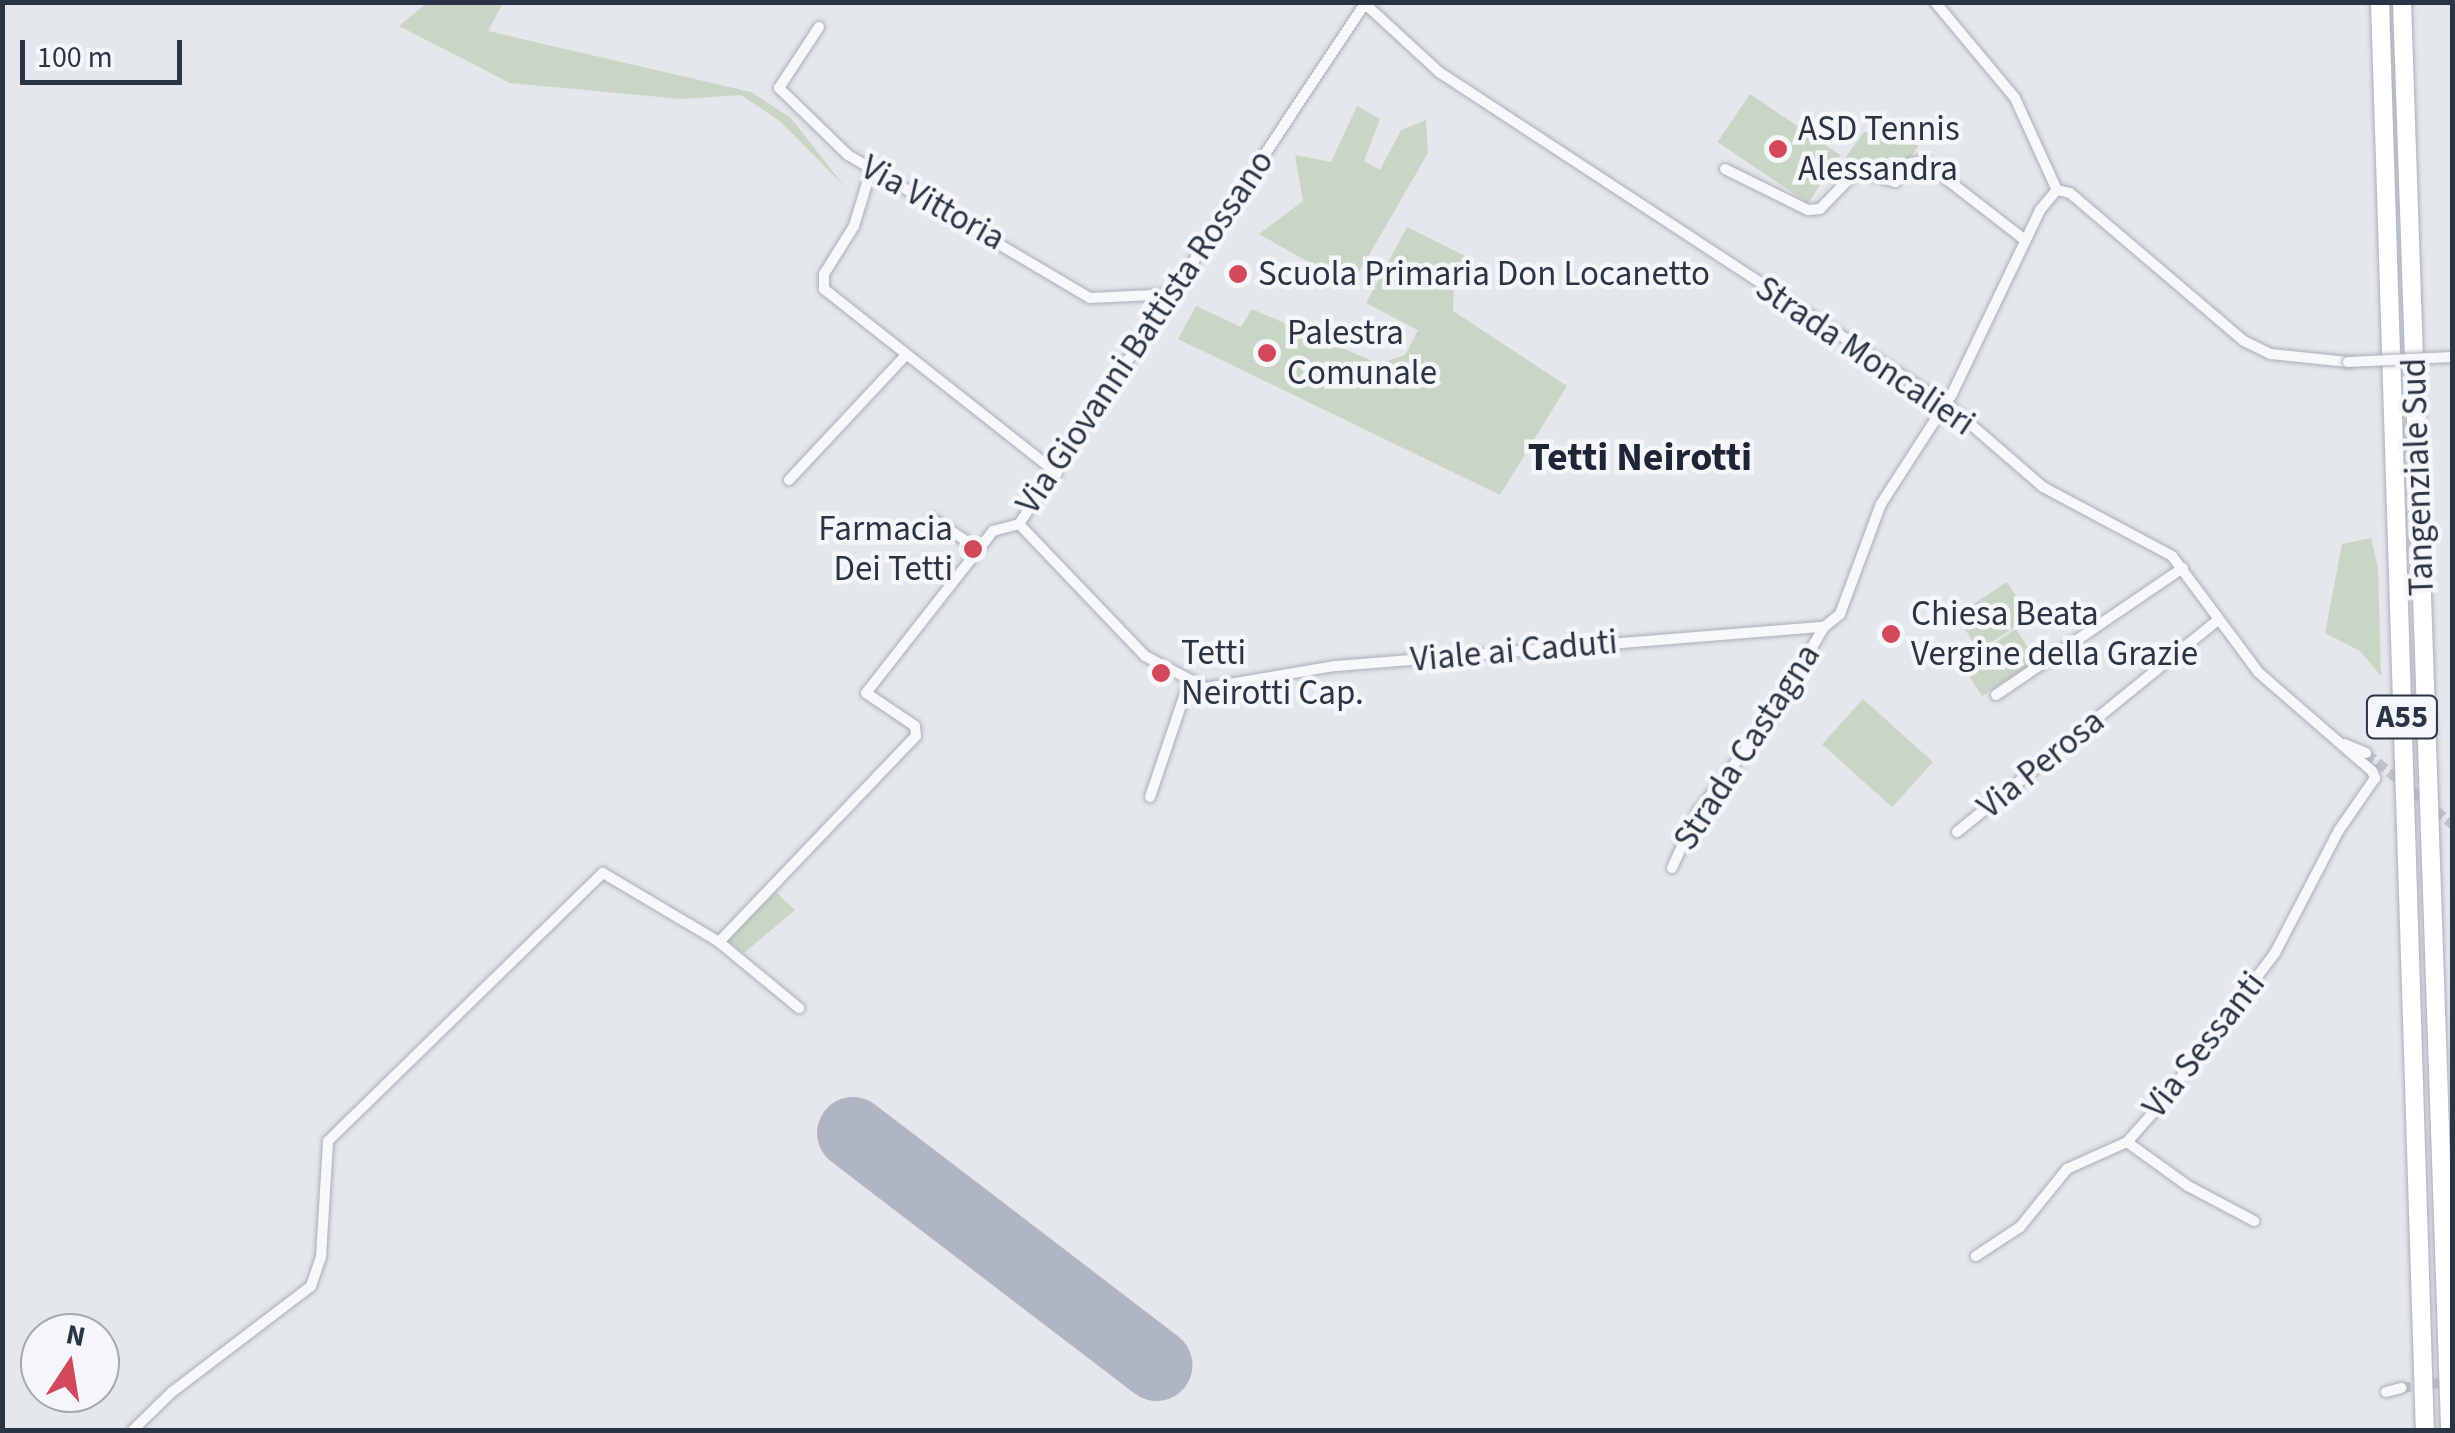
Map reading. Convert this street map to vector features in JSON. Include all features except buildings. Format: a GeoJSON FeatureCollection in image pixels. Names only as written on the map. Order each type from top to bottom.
{"type":"FeatureCollection","features":[{"type":"Feature","properties":{"kind":"highway","name":"Tangenziale Sud"},"geometry":{"type":"LineString","coordinates":[[2380,2],[2425,1430]]}},
{"type":"Feature","properties":{"kind":"highway","name":"Tangenziale Sud"},"geometry":{"type":"LineString","coordinates":[[2402,2],[2450,1430]]}},
{"type":"Feature","properties":{"kind":"street"},"geometry":{"type":"LineString","coordinates":[[1377,2],[1387,25]]}},
{"type":"Feature","properties":{"kind":"street"},"geometry":{"type":"LineString","coordinates":[[1935,2],[2015,98],[2057,190],[2070,193],[2244,341],[2271,354],[2348,362],[2452,358]]}},
{"type":"Feature","properties":{"kind":"street","name":"Strada Moncalieri"},"geometry":{"type":"LineString","coordinates":[[1365,4],[1440,72],[1944,405],[2044,487],[2147,537],[2183,568],[2258,672],[2375,778]]}},
{"type":"Feature","properties":{"kind":"street","name":"Via Giovanni Battista Rossano"},"geometry":{"type":"LineString","coordinates":[[719,942],[916,736],[915,726],[866,693],[916,622],[993,531],[1019,524],[1057,473],[1365,4]]}},
{"type":"Feature","properties":{"kind":"street","name":"Via Vittoria"},"geometry":{"type":"LineString","coordinates":[[819,27],[779,88],[871,170],[944,206],[1090,298],[1173,294]]}},
{"type":"Feature","properties":{"kind":"street"},"geometry":{"type":"LineString","coordinates":[[1725,168],[1808,210],[1820,209],[1857,171],[1895,182],[1910,163],[1923,161],[2025,240]]}},
{"type":"Feature","properties":{"kind":"street"},"geometry":{"type":"LineString","coordinates":[[871,170],[854,226],[824,274],[824,289],[904,357],[1057,473]]}},
{"type":"Feature","properties":{"kind":"street","name":"Strada Castagna"},"geometry":{"type":"LineString","coordinates":[[1672,868],[1698,811],[1768,721],[1824,627],[1846,603],[1881,504],[1944,405],[2025,240],[2057,190]]}},
{"type":"Feature","properties":{"kind":"street"},"geometry":{"type":"LineString","coordinates":[[789,480],[904,357]]}},
{"type":"Feature","properties":{"kind":"street"},"geometry":{"type":"LineString","coordinates":[[932,519],[979,549]]}},
{"type":"Feature","properties":{"kind":"street"},"geometry":{"type":"LineString","coordinates":[[1019,524],[1144,656],[1189,682],[1150,798]]}},
{"type":"Feature","properties":{"kind":"street"},"geometry":{"type":"LineString","coordinates":[[1996,695],[2183,568]]}},
{"type":"Feature","properties":{"kind":"street","name":"Via Perosa"},"geometry":{"type":"LineString","coordinates":[[1958,832],[2218,620]]}},
{"type":"Feature","properties":{"kind":"street","name":"Viale ai Caduti"},"geometry":{"type":"LineString","coordinates":[[1189,682],[1206,688],[1335,666],[1824,627]]}},
{"type":"Feature","properties":{"kind":"street"},"geometry":{"type":"LineString","coordinates":[[2331,737],[2366,753]]}},
{"type":"Feature","properties":{"kind":"street","name":"Via Sessanti"},"geometry":{"type":"LineString","coordinates":[[1976,1256],[2020,1227],[2067,1169],[2127,1142],[2276,953],[2339,830],[2375,778]]}},
{"type":"Feature","properties":{"kind":"street"},"geometry":{"type":"LineString","coordinates":[[133,1430],[172,1392],[311,1286],[321,1257],[328,1141],[603,873],[719,942],[798,1008]]}},
{"type":"Feature","properties":{"kind":"street"},"geometry":{"type":"LineString","coordinates":[[2127,1142],[2188,1186],[2254,1220]]}},
{"type":"Feature","properties":{"kind":"street"},"geometry":{"type":"LineString","coordinates":[[2386,1392],[2401,1388]]}},
{"type":"Feature","properties":{"kind":"green space"},"geometry":{"type":"Polygon","coordinates":[[[428,2],[503,3],[488,31],[751,92],[791,118],[844,186],[781,122],[741,95],[682,99],[510,83],[399,26],[428,2]]]}},
{"type":"Feature","properties":{"kind":"green space","name":"ASD Tennis Alessandra"},"geometry":{"type":"Polygon","coordinates":[[[1750,94],[1840,155],[1808,203],[1718,142],[1750,94]]]}},
{"type":"Feature","properties":{"kind":"green space"},"geometry":{"type":"Polygon","coordinates":[[[1357,106],[1380,119],[1364,161],[1380,170],[1401,130],[1426,120],[1428,153],[1351,286],[1259,234],[1303,201],[1295,155],[1331,162],[1357,106]]]}},
{"type":"Feature","properties":{"kind":"green space"},"geometry":{"type":"Polygon","coordinates":[[[1885,129],[1918,146],[1907,163],[1893,176],[1849,167],[1846,157],[1864,132],[1885,129]]]}},
{"type":"Feature","properties":{"kind":"green space"},"geometry":{"type":"Polygon","coordinates":[[[1407,227],[1465,256],[1454,280],[1453,311],[1567,386],[1500,495],[1178,339],[1196,306],[1241,327],[1252,309],[1379,364],[1405,355],[1418,330],[1366,303],[1407,227]]]}},
{"type":"Feature","properties":{"kind":"green space"},"geometry":{"type":"Polygon","coordinates":[[[2371,538],[2378,568],[2381,676],[2360,651],[2325,633],[2342,544],[2371,538]]]}},
{"type":"Feature","properties":{"kind":"green space"},"geometry":{"type":"Polygon","coordinates":[[[2007,582],[2030,617],[1979,650],[1956,615],[2007,582]]]}},
{"type":"Feature","properties":{"kind":"green space"},"geometry":{"type":"Polygon","coordinates":[[[2016,629],[2037,661],[1982,696],[1961,664],[2016,629]]]}},
{"type":"Feature","properties":{"kind":"green space"},"geometry":{"type":"Polygon","coordinates":[[[1863,699],[1933,762],[1892,807],[1822,744],[1863,699]]]}},
{"type":"Feature","properties":{"kind":"green space"},"geometry":{"type":"Polygon","coordinates":[[[776,892],[795,910],[744,953],[727,940],[776,892]]]}},
{"type":"Feature","properties":{"kind":"runway"},"geometry":{"type":"LineString","coordinates":[[853,1133],[1156,1365]]}},
{"type":"Feature","properties":{"kind":"tunnel"},"geometry":{"type":"LineString","coordinates":[[2366,753],[2452,824]]}},
{"type":"Feature","properties":{"kind":"tunnel"},"geometry":{"type":"LineString","coordinates":[[2401,1388],[2450,1382]]}},
{"type":"Feature","properties":{"kind":"place","name":"ASD Tennis Alessandra"},"geometry":{"type":"Point","coordinates":[1778,149]}},
{"type":"Feature","properties":{"kind":"place","name":"Scuola Primaria Don Locanetto"},"geometry":{"type":"Point","coordinates":[1238,274]}},
{"type":"Feature","properties":{"kind":"place","name":"Palestra Comunale"},"geometry":{"type":"Point","coordinates":[1267,353]}},
{"type":"Feature","properties":{"kind":"place","name":"Farmacia Dei Tetti"},"geometry":{"type":"Point","coordinates":[973,549]}},
{"type":"Feature","properties":{"kind":"place","name":"Chiesa Beata Vergine della Grazie"},"geometry":{"type":"Point","coordinates":[1891,634]}},
{"type":"Feature","properties":{"kind":"place","name":"Tetti Neirotti Cap."},"geometry":{"type":"Point","coordinates":[1161,673]}},
{"type":"Feature","properties":{"kind":"district","name":"Tetti Neirotti"},"geometry":{"type":"Point","coordinates":[1640,458]}}]}
